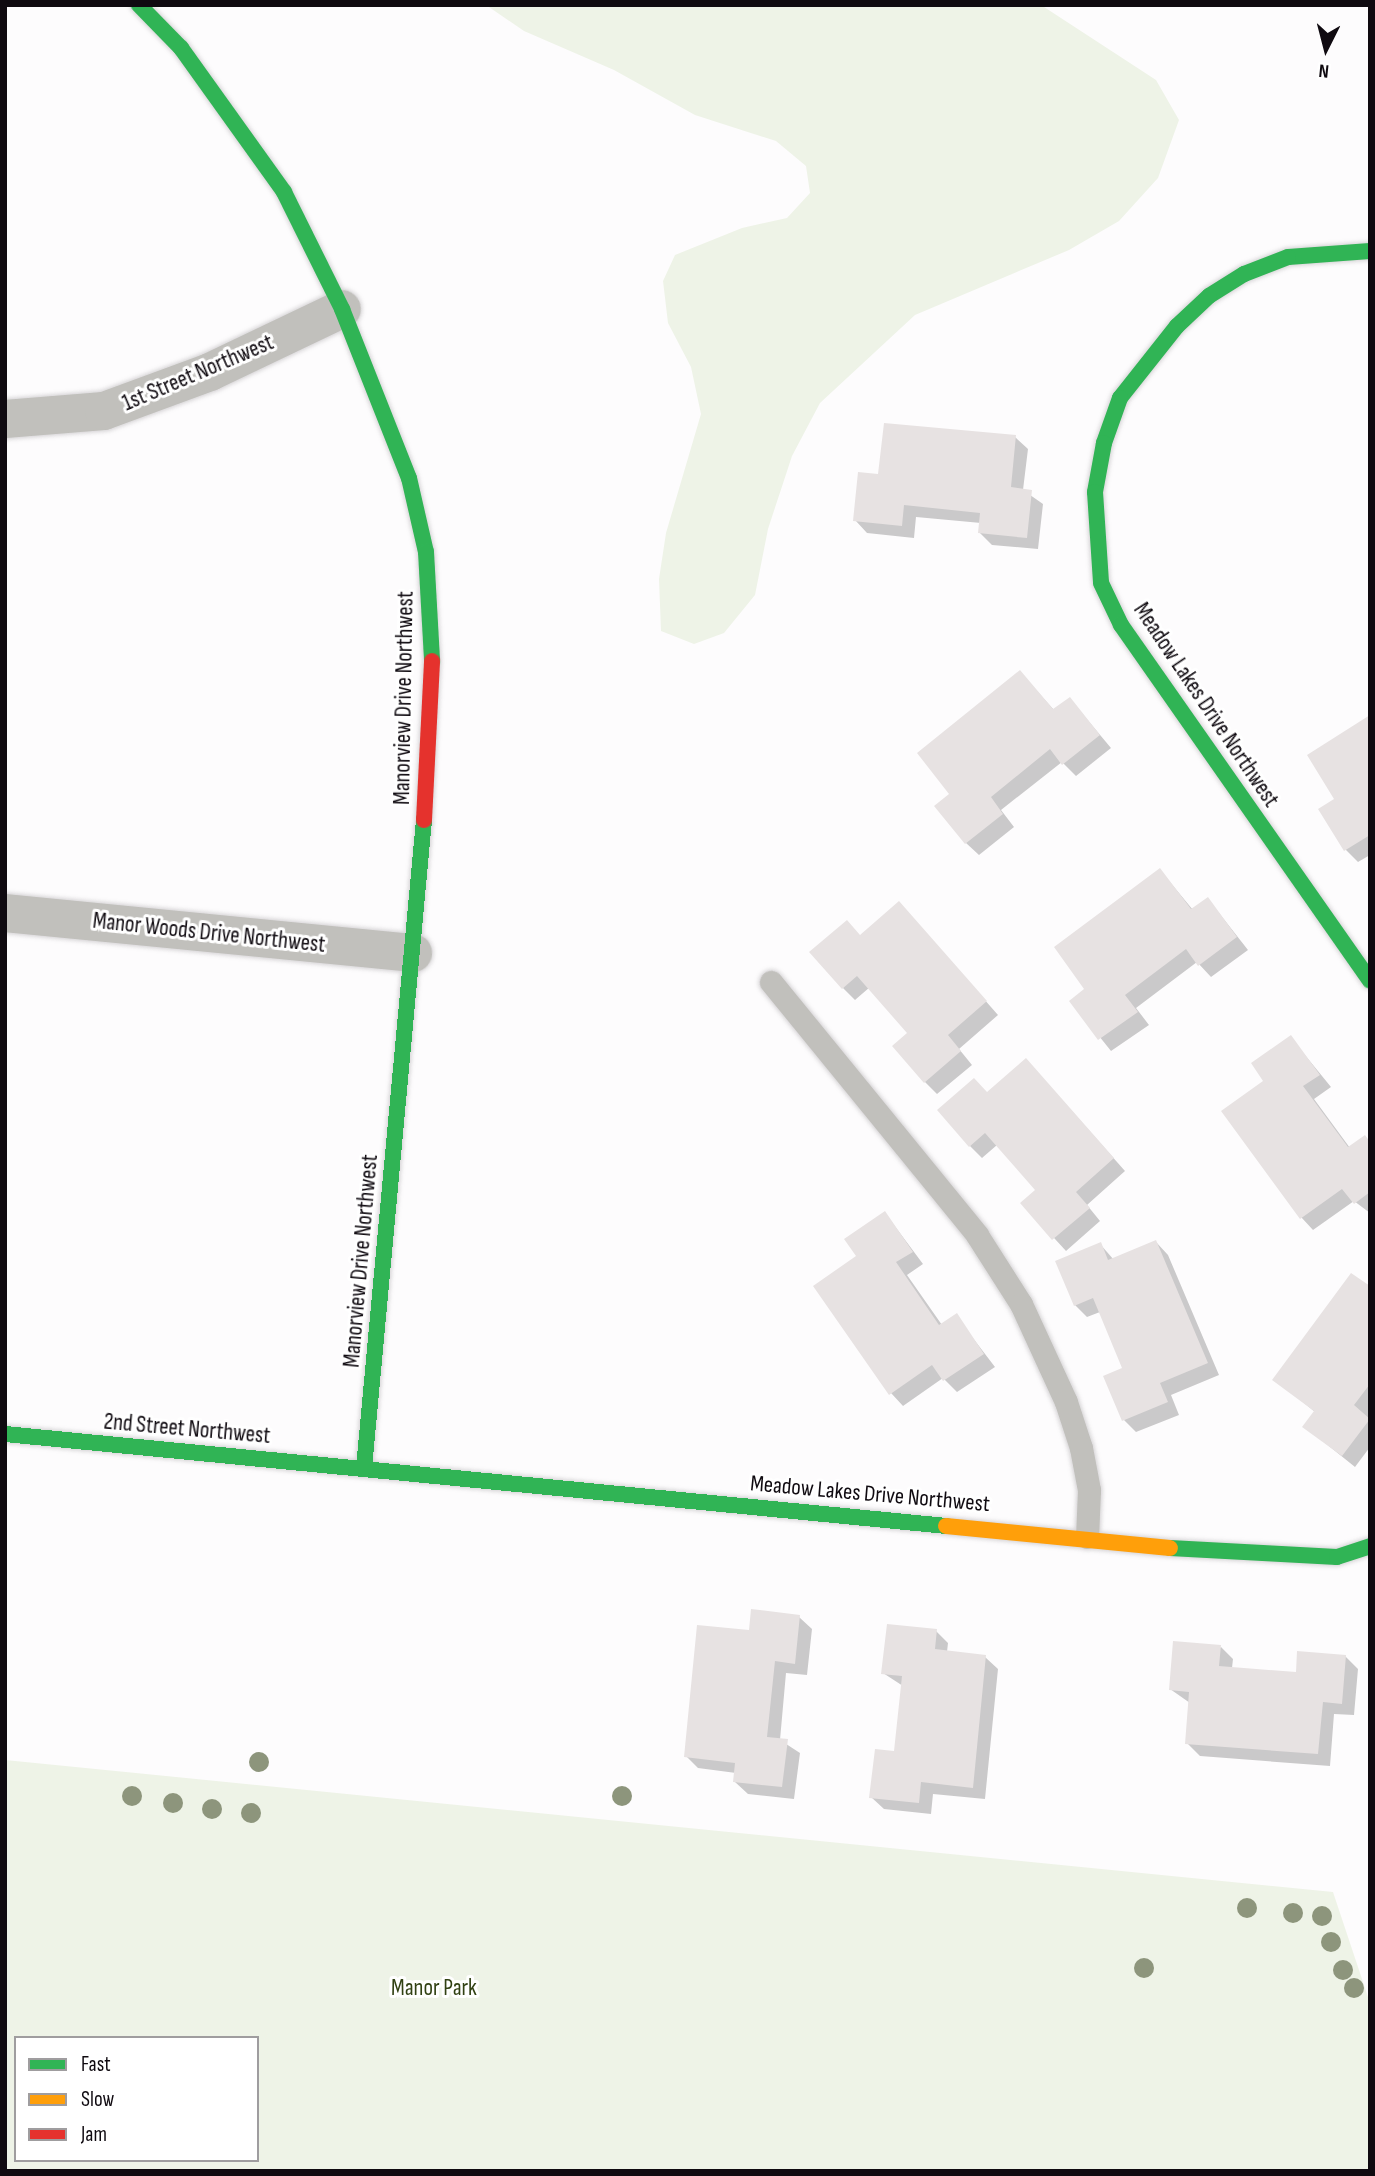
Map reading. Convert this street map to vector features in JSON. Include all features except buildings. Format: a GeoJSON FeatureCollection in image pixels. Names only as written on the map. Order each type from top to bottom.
{"type":"FeatureCollection","features":[{"type":"Feature","properties":{"kind":"street","name":"Manorview Drive Northwest"},"geometry":{"type":"LineString","coordinates":[[139,5],[181,48],[235,118],[284,192],[342,309],[410,478],[426,552],[433,632],[425,814],[364,1468]]}},
{"type":"Feature","properties":{"kind":"street","name":"Meadow Lakes Drive Northwest"},"geometry":{"type":"LineString","coordinates":[[1370,251],[1324,251],[1266,266],[1209,296],[1177,326],[1120,398],[1104,443],[1095,492],[1095,538],[1101,583],[1121,625],[1370,980]]}},
{"type":"Feature","properties":{"kind":"street","name":"1st Street Northwest"},"geometry":{"type":"LineString","coordinates":[[5,419],[44,419],[116,407],[210,372],[342,309]]}},
{"type":"Feature","properties":{"kind":"street","name":"Manor Woods Drive Northwest"},"geometry":{"type":"LineString","coordinates":[[5,913],[413,953]]}},
{"type":"Feature","properties":{"kind":"street","name":"2nd Street Northwest"},"geometry":{"type":"LineString","coordinates":[[5,1434],[364,1468]]}},
{"type":"Feature","properties":{"kind":"street","name":"Meadow Lakes Drive Northwest"},"geometry":{"type":"LineString","coordinates":[[364,1468],[1298,1559],[1336,1557],[1370,1546]]}},
{"type":"Feature","properties":{"kind":"lane"},"geometry":{"type":"LineString","coordinates":[[771,982],[977,1235],[1021,1304],[1066,1402],[1081,1448],[1089,1490],[1087,1537]]}},
{"type":"Feature","properties":{"kind":"green space"},"geometry":{"type":"Polygon","coordinates":[[[486,5],[1041,5],[1156,80],[1179,120],[1158,178],[1119,221],[1069,250],[915,315],[820,403],[792,456],[768,529],[755,595],[724,633],[694,644],[661,631],[659,579],[666,533],[701,414],[691,367],[668,323],[663,281],[675,255],[742,228],[787,218],[810,193],[806,166],[776,141],[695,115],[614,70],[524,31],[486,5]]]}},
{"type":"Feature","properties":{"kind":"green space","name":"Manor Park"},"geometry":{"type":"Polygon","coordinates":[[[5,1760],[1333,1892],[1370,2003],[1370,2171],[5,2171],[5,1760]]]}},
{"type":"Feature","properties":{"kind":"traffic: fast"},"geometry":{"type":"LineString","coordinates":[[139,5],[181,48],[284,192],[342,309],[409,478],[426,552],[432,661]]}},
{"type":"Feature","properties":{"kind":"traffic: fast"},"geometry":{"type":"LineString","coordinates":[[1370,251],[1288,257],[1244,274],[1209,296],[1177,326],[1120,398],[1104,443],[1095,492],[1101,583],[1121,625],[1370,980]]}},
{"type":"Feature","properties":{"kind":"traffic: fast"},"geometry":{"type":"LineString","coordinates":[[364,1468],[424,820]]}},
{"type":"Feature","properties":{"kind":"traffic: fast"},"geometry":{"type":"LineString","coordinates":[[5,1434],[946,1526]]}},
{"type":"Feature","properties":{"kind":"traffic: fast"},"geometry":{"type":"LineString","coordinates":[[1170,1548],[1337,1557],[1370,1546]]}},
{"type":"Feature","properties":{"kind":"traffic: slow"},"geometry":{"type":"LineString","coordinates":[[946,1526],[1170,1548]]}},
{"type":"Feature","properties":{"kind":"traffic: jam"},"geometry":{"type":"LineString","coordinates":[[424,820],[432,661]]}}]}
